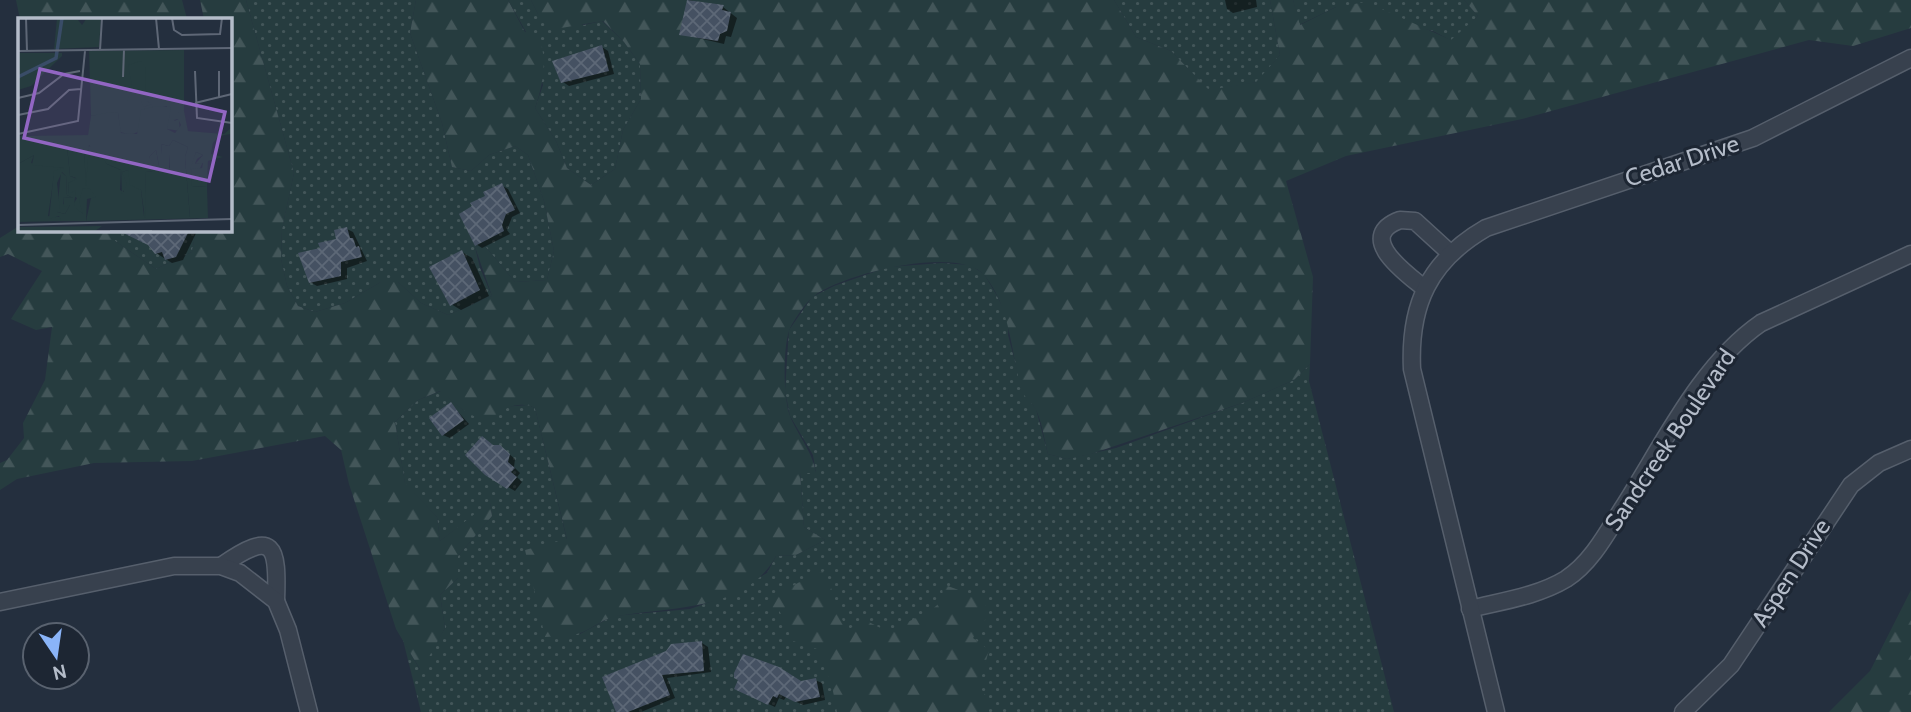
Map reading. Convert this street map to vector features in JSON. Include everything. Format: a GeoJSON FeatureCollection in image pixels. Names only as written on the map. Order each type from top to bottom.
{"type":"FeatureCollection","features":[{"type":"Feature","properties":{"kind":"street","name":"Cedar Drive"},"geometry":{"type":"LineString","coordinates":[[1496,712],[1412,369],[1412,328],[1424,288],[1450,253],[1468,238],[1508,219],[1753,138],[1911,58]]}},
{"type":"Feature","properties":{"kind":"street"},"geometry":{"type":"LineString","coordinates":[[1424,288],[1384,252],[1385,232],[1394,222],[1415,221],[1450,253]]}},
{"type":"Feature","properties":{"kind":"street","name":"Sandcreek Boulevard"},"geometry":{"type":"LineString","coordinates":[[1470,609],[1557,584],[1580,568],[1604,537],[1710,372],[1740,338],[1761,323],[1911,254]]}},
{"type":"Feature","properties":{"kind":"street","name":"Aspen Drive"},"geometry":{"type":"LineString","coordinates":[[1683,712],[1731,665],[1851,485],[1879,463],[1911,449]]}},
{"type":"Feature","properties":{"kind":"street"},"geometry":{"type":"LineString","coordinates":[[221,566],[250,547],[258,545],[270,550],[278,563],[276,601],[288,630],[309,712]]}},
{"type":"Feature","properties":{"kind":"street"},"geometry":{"type":"LineString","coordinates":[[0,602],[174,566],[221,566],[240,573],[276,601]]}},
{"type":"Feature","properties":{"kind":"green space"},"geometry":{"type":"Polygon","coordinates":[[[16,0],[182,0],[187,18],[20,18],[16,0]]]}},
{"type":"Feature","properties":{"kind":"green space"},"geometry":{"type":"Polygon","coordinates":[[[200,0],[246,0],[294,173],[282,229],[281,259],[287,286],[298,306],[315,312],[345,303],[381,282],[398,282],[421,303],[448,315],[492,296],[475,247],[484,245],[515,282],[547,280],[554,251],[544,201],[528,155],[515,146],[489,155],[471,171],[452,167],[442,123],[410,33],[416,0],[508,0],[525,32],[539,34],[543,71],[535,108],[556,141],[567,168],[591,185],[615,169],[623,130],[641,99],[640,64],[624,42],[603,21],[555,29],[538,14],[531,0],[1114,0],[1136,37],[1171,51],[1209,90],[1256,82],[1280,55],[1270,0],[1293,0],[1300,25],[1336,7],[1366,2],[1451,40],[1478,16],[1464,0],[1911,0],[1911,28],[1853,46],[1809,40],[1522,119],[1346,156],[1286,181],[1313,277],[1310,364],[1294,380],[1242,403],[1091,454],[1067,459],[1048,454],[1035,408],[1022,391],[1000,303],[985,276],[972,267],[927,262],[874,272],[828,288],[811,299],[791,327],[787,339],[785,373],[790,416],[816,473],[800,473],[804,527],[825,540],[796,555],[776,556],[763,574],[746,587],[727,597],[705,603],[617,616],[579,634],[545,637],[525,550],[567,539],[535,408],[515,406],[486,423],[463,410],[440,391],[418,400],[395,422],[405,483],[437,517],[440,541],[490,502],[492,516],[458,556],[458,578],[440,595],[445,628],[421,671],[396,629],[349,484],[341,450],[325,436],[192,461],[94,463],[17,479],[0,490],[0,463],[7,460],[24,438],[23,423],[45,380],[52,327],[36,330],[11,319],[42,271],[8,254],[0,257],[0,238],[18,227],[18,231],[115,231],[115,241],[156,269],[192,252],[196,231],[231,231],[231,18],[204,18],[200,0]]]}},
{"type":"Feature","properties":{"kind":"green space"},"geometry":{"type":"Polygon","coordinates":[[[246,0],[416,0],[410,33],[442,123],[452,167],[471,171],[489,155],[515,146],[528,155],[544,201],[554,251],[547,280],[515,282],[484,245],[475,247],[480,268],[492,296],[448,315],[421,303],[398,282],[381,282],[345,303],[315,312],[298,306],[287,286],[281,259],[282,229],[294,173],[246,0]]]}},
{"type":"Feature","properties":{"kind":"green space"},"geometry":{"type":"Polygon","coordinates":[[[508,0],[531,0],[538,14],[584,25],[602,21],[624,42],[640,64],[641,99],[623,130],[615,169],[591,185],[567,168],[556,141],[535,108],[543,85],[526,32],[508,0]]]}},
{"type":"Feature","properties":{"kind":"green space"},"geometry":{"type":"Polygon","coordinates":[[[1114,0],[1270,0],[1280,55],[1257,82],[1209,91],[1171,51],[1136,37],[1114,0]]]}},
{"type":"Feature","properties":{"kind":"green space"},"geometry":{"type":"Polygon","coordinates":[[[1293,0],[1464,0],[1478,16],[1452,41],[1433,31],[1336,7],[1299,25],[1293,0]]]}},
{"type":"Feature","properties":{"kind":"green space"},"geometry":{"type":"Polygon","coordinates":[[[115,231],[196,231],[192,252],[156,269],[115,241],[115,231]]]}},
{"type":"Feature","properties":{"kind":"green space"},"geometry":{"type":"Polygon","coordinates":[[[942,263],[970,265],[984,274],[996,294],[1009,320],[1008,335],[1023,392],[1036,409],[1048,454],[1067,459],[1116,448],[1242,403],[1294,380],[1310,364],[1309,381],[1394,712],[421,712],[403,640],[420,670],[445,628],[440,595],[458,578],[458,556],[492,516],[490,503],[440,541],[437,517],[405,484],[395,422],[418,400],[441,391],[463,410],[528,405],[535,408],[567,540],[580,634],[613,616],[690,609],[724,597],[767,573],[776,556],[796,555],[825,540],[804,527],[800,472],[816,473],[813,455],[790,416],[785,391],[789,330],[812,297],[834,286],[888,267],[942,263]]]}},
{"type":"Feature","properties":{"kind":"green space"},"geometry":{"type":"Polygon","coordinates":[[[825,571],[846,630],[867,621],[888,632],[924,615],[943,599],[942,584],[984,599],[988,616],[973,638],[989,650],[979,686],[989,700],[985,712],[837,712],[832,686],[817,649],[793,641],[779,610],[762,608],[738,619],[793,586],[825,571]]]}},
{"type":"Feature","properties":{"kind":"green space"},"geometry":{"type":"Polygon","coordinates":[[[1911,590],[1911,712],[1829,712],[1870,671],[1911,590]]]}},
{"type":"Feature","properties":{"kind":"building"},"geometry":{"type":"Polygon","coordinates":[[[687,0],[724,5],[722,10],[731,12],[727,31],[720,34],[718,41],[679,35],[687,0]]]}},
{"type":"Feature","properties":{"kind":"building"},"geometry":{"type":"Polygon","coordinates":[[[602,45],[609,71],[561,83],[552,61],[602,45]]]}},
{"type":"Feature","properties":{"kind":"building"},"geometry":{"type":"Polygon","coordinates":[[[502,183],[515,210],[506,214],[502,225],[504,231],[475,246],[459,214],[472,206],[470,203],[485,196],[483,192],[502,183]]]}},
{"type":"Feature","properties":{"kind":"building"},"geometry":{"type":"Polygon","coordinates":[[[347,227],[350,238],[353,238],[356,247],[359,246],[362,257],[341,262],[341,276],[309,283],[298,253],[320,248],[318,243],[336,239],[334,230],[347,227]]]}},
{"type":"Feature","properties":{"kind":"building"},"geometry":{"type":"Polygon","coordinates":[[[119,231],[189,231],[176,257],[165,260],[162,252],[155,254],[148,245],[119,231]]]}},
{"type":"Feature","properties":{"kind":"building"},"geometry":{"type":"Polygon","coordinates":[[[462,250],[480,290],[450,306],[429,267],[462,250]]]}},
{"type":"Feature","properties":{"kind":"building"},"geometry":{"type":"Polygon","coordinates":[[[451,402],[464,420],[442,436],[429,418],[451,402]]]}},
{"type":"Feature","properties":{"kind":"building"},"geometry":{"type":"Polygon","coordinates":[[[482,436],[493,445],[500,445],[510,454],[508,462],[515,468],[511,472],[517,477],[507,489],[485,475],[465,455],[482,436]]]}},
{"type":"Feature","properties":{"kind":"building"},"geometry":{"type":"Polygon","coordinates":[[[702,641],[704,671],[662,675],[670,695],[628,712],[616,712],[602,677],[666,651],[671,644],[702,641]]]}},
{"type":"Feature","properties":{"kind":"building"},"geometry":{"type":"Polygon","coordinates":[[[743,654],[779,667],[801,681],[816,678],[820,697],[795,702],[779,694],[777,698],[773,696],[768,705],[734,689],[738,680],[734,678],[734,673],[743,654]]]}}]}
